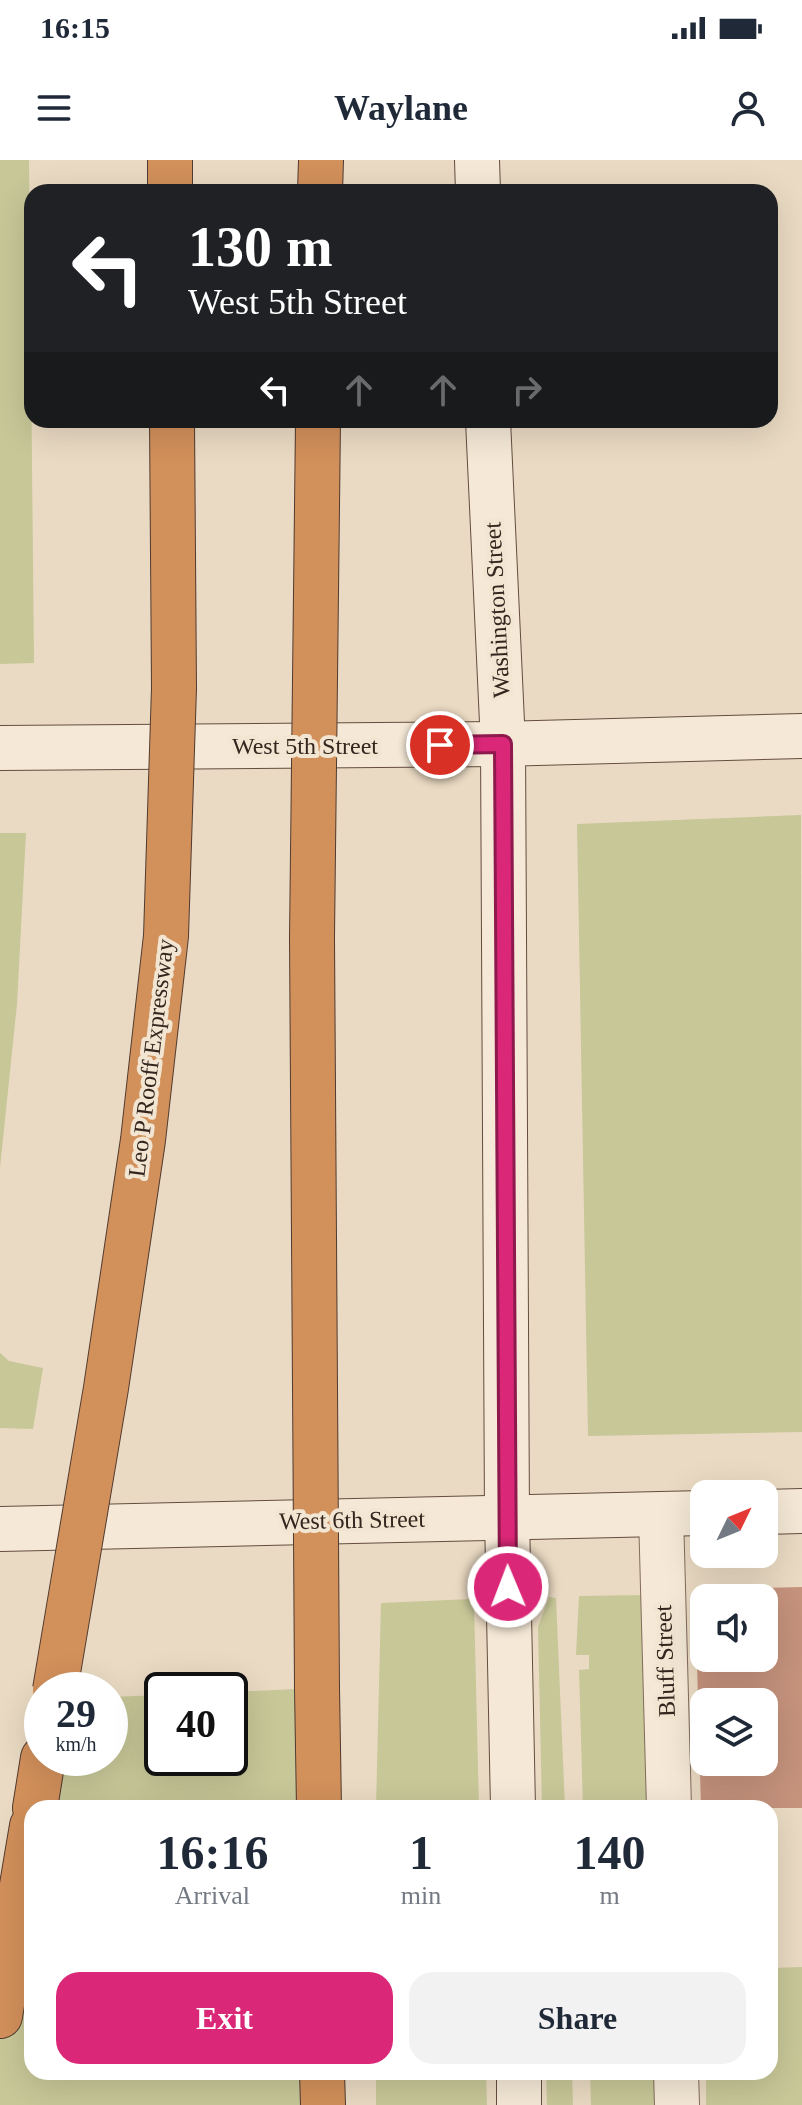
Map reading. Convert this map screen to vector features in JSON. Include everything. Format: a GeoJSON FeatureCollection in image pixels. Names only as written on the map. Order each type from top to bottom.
{"type":"FeatureCollection","features":[{"type":"Feature","properties":{"kind":"highway"},"geometry":{"type":"LineString","coordinates":[[170,160],[170,184]]}},
{"type":"Feature","properties":{"kind":"highway"},"geometry":{"type":"LineString","coordinates":[[320,184],[321,160]]}},
{"type":"Feature","properties":{"kind":"highway","name":"Leo P Rooff Expressway"},"geometry":{"type":"LineString","coordinates":[[58,1672],[106,1388],[143,1140],[166,936],[174,688],[172,428]]}},
{"type":"Feature","properties":{"kind":"highway"},"geometry":{"type":"LineString","coordinates":[[318,428],[312,938],[319,1800]]}},
{"type":"Feature","properties":{"kind":"highway"},"geometry":{"type":"LineString","coordinates":[[36,1800],[40,1776]]}},
{"type":"Feature","properties":{"kind":"highway"},"geometry":{"type":"LineString","coordinates":[[0,2016],[24,1874]]}},
{"type":"Feature","properties":{"kind":"highway"},"geometry":{"type":"LineString","coordinates":[[322,2080],[323,2105]]}},
{"type":"Feature","properties":{"kind":"street"},"geometry":{"type":"LineString","coordinates":[[477,160],[478,184]]}},
{"type":"Feature","properties":{"kind":"street","name":"Washington Street"},"geometry":{"type":"LineString","coordinates":[[488,428],[503,744],[507,1517],[513,1800]]}},
{"type":"Feature","properties":{"kind":"street","name":"West 5th Street"},"geometry":{"type":"LineString","coordinates":[[0,748],[503,744],[802,736]]}},
{"type":"Feature","properties":{"kind":"street"},"geometry":{"type":"LineString","coordinates":[[778,1512],[802,1511]]}},
{"type":"Feature","properties":{"kind":"street","name":"West 6th Street"},"geometry":{"type":"LineString","coordinates":[[0,1529],[690,1513]]}},
{"type":"Feature","properties":{"kind":"street","name":"Bluff Street"},"geometry":{"type":"LineString","coordinates":[[661,1514],[669,1800]]}},
{"type":"Feature","properties":{"kind":"street"},"geometry":{"type":"LineString","coordinates":[[519,2080],[519,2105]]}},
{"type":"Feature","properties":{"kind":"street"},"geometry":{"type":"LineString","coordinates":[[676,2080],[677,2105]]}},
{"type":"Feature","properties":{"kind":"green space"},"geometry":{"type":"Polygon","coordinates":[[[0,160],[29,160],[29,184],[24,184],[24,428],[32,428],[34,663],[0,664],[0,160]]]}},
{"type":"Feature","properties":{"kind":"green space"},"geometry":{"type":"Polygon","coordinates":[[[801,815],[802,1432],[588,1436],[577,824],[801,815]]]}},
{"type":"Feature","properties":{"kind":"green space"},"geometry":{"type":"Polygon","coordinates":[[[0,833],[26,833],[17,1004],[0,1168],[0,833]]]}},
{"type":"Feature","properties":{"kind":"green space"},"geometry":{"type":"Polygon","coordinates":[[[0,1353],[9,1361],[43,1368],[33,1429],[0,1428],[0,1353]]]}},
{"type":"Feature","properties":{"kind":"green space"},"geometry":{"type":"Polygon","coordinates":[[[647,1595],[651,1800],[583,1800],[579,1670],[589,1669],[589,1655],[576,1655],[579,1596],[647,1595]]]}},
{"type":"Feature","properties":{"kind":"green space"},"geometry":{"type":"Polygon","coordinates":[[[549,1597],[556,1598],[565,1800],[542,1800],[538,1627],[549,1597]]]}},
{"type":"Feature","properties":{"kind":"green space"},"geometry":{"type":"Polygon","coordinates":[[[471,1599],[474,1602],[479,1800],[376,1800],[381,1603],[471,1599]]]}},
{"type":"Feature","properties":{"kind":"green space"},"geometry":{"type":"Polygon","coordinates":[[[317,1688],[319,1800],[36,1800],[40,1776],[128,1776],[128,1696],[144,1696],[144,1776],[248,1776],[248,1691],[317,1688]]]}},
{"type":"Feature","properties":{"kind":"green space"},"geometry":{"type":"Polygon","coordinates":[[[24,1874],[24,2080],[322,2080],[323,2105],[0,2105],[0,2016],[24,1874]]]}},
{"type":"Feature","properties":{"kind":"green space"},"geometry":{"type":"Polygon","coordinates":[[[802,1967],[802,2105],[706,2105],[706,2080],[778,2080],[778,1968],[802,1967]]]}},
{"type":"Feature","properties":{"kind":"green space"},"geometry":{"type":"Polygon","coordinates":[[[376,2080],[486,2080],[487,2105],[376,2105],[376,2080]]]}},
{"type":"Feature","properties":{"kind":"green space"},"geometry":{"type":"Polygon","coordinates":[[[546,2080],[572,2080],[573,2105],[547,2105],[546,2080]]]}},
{"type":"Feature","properties":{"kind":"green space"},"geometry":{"type":"Polygon","coordinates":[[[590,2080],[655,2080],[655,2105],[591,2105],[590,2080]]]}},
{"type":"Feature","properties":{"kind":"building"},"geometry":{"type":"Polygon","coordinates":[[[802,1587],[802,1808],[778,1808],[778,1800],[701,1800],[700,1776],[778,1776],[778,1688],[698,1688],[697,1672],[778,1672],[778,1588],[802,1587]]]}},
{"type":"Feature","properties":{"kind":"route"},"geometry":{"type":"LineString","coordinates":[[440,745],[503,744],[508,1587]]}}]}
